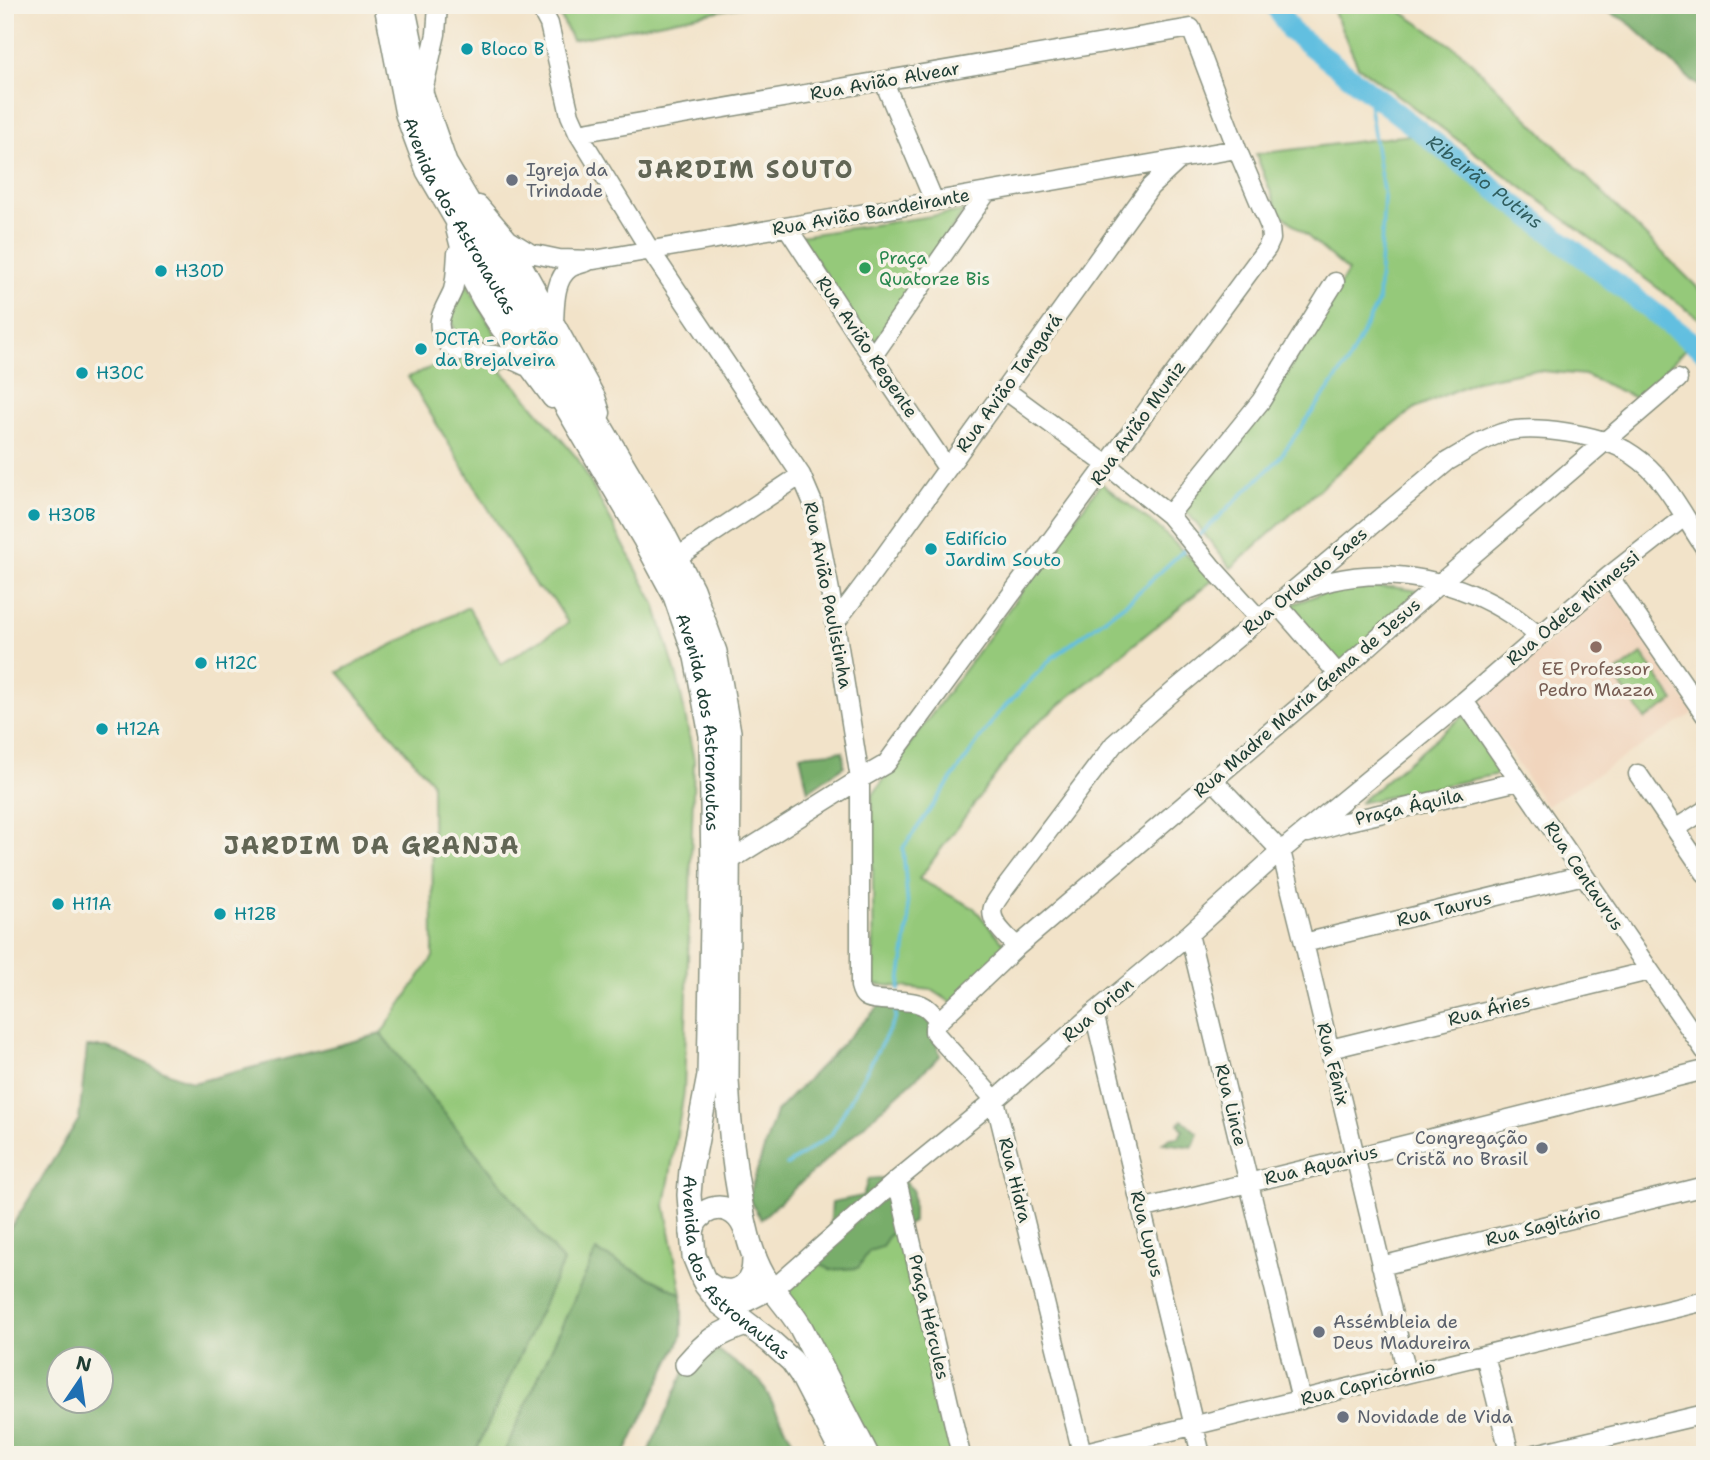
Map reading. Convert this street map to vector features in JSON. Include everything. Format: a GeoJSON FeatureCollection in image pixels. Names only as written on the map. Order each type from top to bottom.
{"type":"FeatureCollection","features":[{"type":"Feature","properties":{"kind":"main road","name":"Avenida dos Astronautas"},"geometry":{"type":"LineString","coordinates":[[386,5],[407,114],[428,171],[447,205],[474,230]]}},
{"type":"Feature","properties":{"kind":"main road","name":"Avenida dos Astronautas"},"geometry":{"type":"LineString","coordinates":[[405,15],[422,96],[445,163],[474,230],[598,441],[676,558],[692,589],[715,652],[729,732],[727,1080],[730,1135],[746,1231],[765,1278],[800,1326],[867,1455]]}},
{"type":"Feature","properties":{"kind":"main road","name":"Avenida dos Astronautas"},"geometry":{"type":"LineString","coordinates":[[598,441],[675,596],[696,657],[711,735],[713,872],[709,1076],[691,1170],[689,1195],[694,1256],[701,1276],[713,1295],[792,1361],[843,1455]]}},
{"type":"Feature","properties":{"kind":"main road"},"geometry":{"type":"LineString","coordinates":[[692,1232],[696,1221],[702,1215],[709,1210],[720,1208],[734,1212],[742,1220],[746,1231]]}},
{"type":"Feature","properties":{"kind":"main road"},"geometry":{"type":"LineString","coordinates":[[701,1276],[715,1288],[732,1292],[748,1283],[752,1275],[754,1256]]}},
{"type":"Feature","properties":{"kind":"main road"},"geometry":{"type":"LineString","coordinates":[[687,1364],[714,1336],[746,1324]]}},
{"type":"Feature","properties":{"kind":"street","name":"Rua Avião Paulistinha"},"geometry":{"type":"LineString","coordinates":[[539,5],[549,24],[570,115],[578,133],[650,250],[801,475],[813,503],[830,590],[860,779],[860,986],[863,995],[869,999],[905,1000],[925,1006],[939,1021]]}},
{"type":"Feature","properties":{"kind":"street"},"geometry":{"type":"LineString","coordinates":[[405,15],[412,34],[425,37],[430,33],[438,6]]}},
{"type":"Feature","properties":{"kind":"street"},"geometry":{"type":"LineString","coordinates":[[422,96],[436,34],[438,6]]}},
{"type":"Feature","properties":{"kind":"street","name":"Rua Avião Alvear"},"geometry":{"type":"LineString","coordinates":[[578,133],[1191,28]]}},
{"type":"Feature","properties":{"kind":"street","name":"Rua Avião Muniz"},"geometry":{"type":"LineString","coordinates":[[729,861],[886,764],[1267,248],[1271,239],[1270,227],[1191,28]]}},
{"type":"Feature","properties":{"kind":"street"},"geometry":{"type":"LineString","coordinates":[[884,82],[934,201]]}},
{"type":"Feature","properties":{"kind":"street","name":"Rua Avião Bandeirante"},"geometry":{"type":"LineString","coordinates":[[509,240],[530,253],[559,259],[594,260],[1237,149]]}},
{"type":"Feature","properties":{"kind":"street","name":"Rua Avião Tangará"},"geometry":{"type":"LineString","coordinates":[[835,623],[1150,187],[1179,160]]}},
{"type":"Feature","properties":{"kind":"street"},"geometry":{"type":"LineString","coordinates":[[1138,167],[1150,187]]}},
{"type":"Feature","properties":{"kind":"street"},"geometry":{"type":"LineString","coordinates":[[872,357],[987,192]]}},
{"type":"Feature","properties":{"kind":"street","name":"Rua Avião Regente"},"geometry":{"type":"LineString","coordinates":[[787,227],[947,468]]}},
{"type":"Feature","properties":{"kind":"street"},"geometry":{"type":"LineString","coordinates":[[474,230],[509,240],[554,323]]}},
{"type":"Feature","properties":{"kind":"street"},"geometry":{"type":"LineString","coordinates":[[474,230],[466,271],[471,281],[498,326],[549,359],[598,441]]}},
{"type":"Feature","properties":{"kind":"street"},"geometry":{"type":"LineString","coordinates":[[474,230],[456,272],[453,289],[440,321],[440,331],[445,341],[451,348],[467,352],[514,360],[549,359]]}},
{"type":"Feature","properties":{"kind":"street"},"geometry":{"type":"LineString","coordinates":[[549,359],[559,284],[564,274],[572,267],[594,260]]}},
{"type":"Feature","properties":{"kind":"street"},"geometry":{"type":"LineString","coordinates":[[1169,514],[1261,401],[1335,282]]}},
{"type":"Feature","properties":{"kind":"street","name":"Rua Madre Maria Gema de Jesus"},"geometry":{"type":"LineString","coordinates":[[939,1021],[1017,947],[1338,674],[1678,379]]}},
{"type":"Feature","properties":{"kind":"street"},"geometry":{"type":"LineString","coordinates":[[1004,390],[1169,514],[1260,620]]}},
{"type":"Feature","properties":{"kind":"street","name":"Rua Orlando Saes"},"geometry":{"type":"LineString","coordinates":[[1017,947],[996,923],[992,915],[993,906],[1114,744],[1448,461],[1484,440],[1527,428],[1575,434],[1605,441],[1624,450],[1654,473],[1667,488],[1705,548]]}},
{"type":"Feature","properties":{"kind":"street"},"geometry":{"type":"LineString","coordinates":[[676,558],[801,475]]}},
{"type":"Feature","properties":{"kind":"street","name":"Rua Odete Mimessi"},"geometry":{"type":"LineString","coordinates":[[1464,701],[1609,576],[1684,517]]}},
{"type":"Feature","properties":{"kind":"street"},"geometry":{"type":"LineString","coordinates":[[1344,547],[1345,559],[1354,577]]}},
{"type":"Feature","properties":{"kind":"street"},"geometry":{"type":"LineString","coordinates":[[1293,593],[1354,577],[1406,576],[1440,583],[1478,597],[1513,616],[1539,636]]}},
{"type":"Feature","properties":{"kind":"street"},"geometry":{"type":"LineString","coordinates":[[1609,576],[1705,715]]}},
{"type":"Feature","properties":{"kind":"street"},"geometry":{"type":"LineString","coordinates":[[830,590],[842,592],[869,579]]}},
{"type":"Feature","properties":{"kind":"street"},"geometry":{"type":"LineString","coordinates":[[1278,605],[1338,674]]}},
{"type":"Feature","properties":{"kind":"street","name":"Rua Centaurus"},"geometry":{"type":"LineString","coordinates":[[1464,701],[1705,1051]]}},
{"type":"Feature","properties":{"kind":"street","name":"Rua Orion"},"geometry":{"type":"LineString","coordinates":[[727,1308],[743,1304],[773,1290],[897,1180],[1189,934],[1281,851],[1464,701]]}},
{"type":"Feature","properties":{"kind":"street"},"geometry":{"type":"LineString","coordinates":[[1637,774],[1705,873]]}},
{"type":"Feature","properties":{"kind":"street","name":"Rua Fênix"},"geometry":{"type":"LineString","coordinates":[[1213,780],[1281,851],[1407,1373]]}},
{"type":"Feature","properties":{"kind":"street","name":"Praça Áquila"},"geometry":{"type":"LineString","coordinates":[[1300,835],[1519,781]]}},
{"type":"Feature","properties":{"kind":"street"},"geometry":{"type":"LineString","coordinates":[[1339,802],[1339,810],[1345,822]]}},
{"type":"Feature","properties":{"kind":"street"},"geometry":{"type":"LineString","coordinates":[[1675,829],[1705,810]]}},
{"type":"Feature","properties":{"kind":"street","name":"Rua Taurus"},"geometry":{"type":"LineString","coordinates":[[1304,943],[1584,875]]}},
{"type":"Feature","properties":{"kind":"street","name":"Rua Lince"},"geometry":{"type":"LineString","coordinates":[[1189,934],[1301,1399]]}},
{"type":"Feature","properties":{"kind":"street","name":"Rua Áries"},"geometry":{"type":"LineString","coordinates":[[1330,1049],[1649,971]]}},
{"type":"Feature","properties":{"kind":"street","name":"Rua Lupus"},"geometry":{"type":"LineString","coordinates":[[1094,1013],[1201,1455]]}},
{"type":"Feature","properties":{"kind":"street","name":"Rua Hidra"},"geometry":{"type":"LineString","coordinates":[[939,1021],[934,1032],[995,1100],[1077,1454]]}},
{"type":"Feature","properties":{"kind":"street","name":"Rua Aquarius"},"geometry":{"type":"LineString","coordinates":[[1141,1209],[1705,1070]]}},
{"type":"Feature","properties":{"kind":"street","name":"Praça Hércules"},"geometry":{"type":"LineString","coordinates":[[897,1180],[961,1455]]}},
{"type":"Feature","properties":{"kind":"street","name":"Rua Sagitário"},"geometry":{"type":"LineString","coordinates":[[1381,1266],[1705,1186]]}},
{"type":"Feature","properties":{"kind":"street","name":"Rua Capricórnio"},"geometry":{"type":"LineString","coordinates":[[1077,1454],[1705,1301]]}},
{"type":"Feature","properties":{"kind":"street"},"geometry":{"type":"LineString","coordinates":[[1485,1355],[1510,1455]]}},
{"type":"Feature","properties":{"kind":"street"},"geometry":{"type":"LineString","coordinates":[[1531,1455],[1705,1414]]}},
{"type":"Feature","properties":{"kind":"shaded area","name":"EE Professor Pedro Mazza"},"geometry":{"type":"Polygon","coordinates":[[[1611,591],[1694,713],[1546,806],[1477,703],[1611,591]]]}},
{"type":"Feature","properties":{"kind":"green space"},"geometry":{"type":"Polygon","coordinates":[[[555,5],[749,5],[572,40],[555,5]]]}},
{"type":"Feature","properties":{"kind":"green space"},"geometry":{"type":"Polygon","coordinates":[[[1331,5],[1391,5],[1460,51],[1705,295],[1705,323],[1358,66],[1331,5]]]}},
{"type":"Feature","properties":{"kind":"green space"},"geometry":{"type":"Polygon","coordinates":[[[1594,5],[1705,5],[1705,90],[1627,21],[1594,5]]]}},
{"type":"Feature","properties":{"kind":"green space"},"geometry":{"type":"Polygon","coordinates":[[[1410,135],[1686,348],[1638,399],[1585,375],[1531,370],[1476,381],[1415,408],[1381,434],[1231,568],[1184,508],[1271,400],[1348,271],[1278,211],[1256,154],[1410,135]]]}},
{"type":"Feature","properties":{"kind":"green space"},"geometry":{"type":"Polygon","coordinates":[[[964,211],[872,347],[800,236],[964,211]]]}},
{"type":"Feature","properties":{"kind":"green space"},"geometry":{"type":"Polygon","coordinates":[[[461,273],[496,336],[477,340],[457,336],[450,315],[461,273]]]}},
{"type":"Feature","properties":{"kind":"green space"},"geometry":{"type":"Polygon","coordinates":[[[467,352],[513,362],[501,371],[578,459],[655,604],[678,680],[694,760],[684,1092],[665,1205],[682,1294],[596,1252],[503,1455],[474,1455],[563,1262],[381,1034],[433,957],[432,782],[338,672],[468,607],[501,664],[568,623],[553,599],[537,588],[408,377],[467,352]]]}},
{"type":"Feature","properties":{"kind":"green space"},"geometry":{"type":"Polygon","coordinates":[[[1101,483],[1160,529],[1213,580],[1029,730],[919,879],[974,908],[1009,949],[952,1003],[932,990],[874,984],[872,796],[1101,483]]]}},
{"type":"Feature","properties":{"kind":"green space"},"geometry":{"type":"Polygon","coordinates":[[[1392,587],[1426,592],[1340,664],[1288,606],[1336,588],[1392,587]]]}},
{"type":"Feature","properties":{"kind":"green space"},"geometry":{"type":"Polygon","coordinates":[[[1642,654],[1674,701],[1645,719],[1613,675],[1642,654]]]}},
{"type":"Feature","properties":{"kind":"green space"},"geometry":{"type":"Polygon","coordinates":[[[1464,715],[1503,773],[1359,803],[1464,715]]]}},
{"type":"Feature","properties":{"kind":"green space"},"geometry":{"type":"Polygon","coordinates":[[[843,751],[844,766],[808,791],[800,755],[843,751]]]}},
{"type":"Feature","properties":{"kind":"green space"},"geometry":{"type":"Polygon","coordinates":[[[883,1002],[928,1013],[940,1056],[761,1219],[748,1198],[776,1112],[883,1002]]]}},
{"type":"Feature","properties":{"kind":"green space"},"geometry":{"type":"Polygon","coordinates":[[[381,1034],[563,1262],[474,1455],[5,1455],[5,1237],[79,1119],[87,1047],[107,1047],[193,1083],[381,1034]]]}},
{"type":"Feature","properties":{"kind":"green space"},"geometry":{"type":"Polygon","coordinates":[[[1182,1120],[1198,1133],[1193,1147],[1163,1143],[1179,1137],[1183,1130],[1179,1124],[1182,1120]]]}},
{"type":"Feature","properties":{"kind":"green space"},"geometry":{"type":"Polygon","coordinates":[[[868,1179],[891,1181],[901,1179],[913,1190],[913,1222],[889,1235],[882,1247],[869,1251],[858,1268],[831,1270],[804,1253],[830,1229],[832,1202],[863,1196],[868,1179]]]}},
{"type":"Feature","properties":{"kind":"green space"},"geometry":{"type":"Polygon","coordinates":[[[893,1202],[954,1455],[877,1455],[784,1293],[893,1202]]]}},
{"type":"Feature","properties":{"kind":"green space"},"geometry":{"type":"Polygon","coordinates":[[[596,1251],[682,1294],[682,1336],[624,1455],[503,1455],[596,1251]]]}},
{"type":"Feature","properties":{"kind":"green space"},"geometry":{"type":"Polygon","coordinates":[[[718,1350],[761,1382],[800,1455],[647,1455],[687,1366],[718,1350]]]}},
{"type":"Feature","properties":{"kind":"waterway","name":"Ribeirão Putins"},"geometry":{"type":"LineString","coordinates":[[1275,5],[1291,31],[1705,352]]}},
{"type":"Feature","properties":{"kind":"waterway"},"geometry":{"type":"LineString","coordinates":[[1199,536],[1277,461],[1347,364],[1378,302],[1384,197],[1367,90]]}},
{"type":"Feature","properties":{"kind":"waterway"},"geometry":{"type":"LineString","coordinates":[[899,990],[909,921],[903,848],[996,716],[1052,658],[1130,600],[1185,549]]}},
{"type":"Feature","properties":{"kind":"waterway"},"geometry":{"type":"LineString","coordinates":[[787,1165],[831,1135],[895,1019],[896,1009]]}},
{"type":"Feature","properties":{"kind":"place","name":"Bloco B"},"geometry":{"type":"Point","coordinates":[467,49]}},
{"type":"Feature","properties":{"kind":"place","name":"Igreja da Trindade"},"geometry":{"type":"Point","coordinates":[512,180]}},
{"type":"Feature","properties":{"kind":"place","name":"Praça Quatorze Bis"},"geometry":{"type":"Point","coordinates":[865,268]}},
{"type":"Feature","properties":{"kind":"place","name":"H30D"},"geometry":{"type":"Point","coordinates":[161,271]}},
{"type":"Feature","properties":{"kind":"place","name":"DCTA - Portão da Brejalveira"},"geometry":{"type":"Point","coordinates":[421,349]}},
{"type":"Feature","properties":{"kind":"place","name":"H30C"},"geometry":{"type":"Point","coordinates":[82,373]}},
{"type":"Feature","properties":{"kind":"place","name":"H30B"},"geometry":{"type":"Point","coordinates":[34,515]}},
{"type":"Feature","properties":{"kind":"place","name":"Edifício Jardim Souto"},"geometry":{"type":"Point","coordinates":[931,549]}},
{"type":"Feature","properties":{"kind":"place","name":"EE Professor Pedro Mazza"},"geometry":{"type":"Point","coordinates":[1596,647]}},
{"type":"Feature","properties":{"kind":"place","name":"H12C"},"geometry":{"type":"Point","coordinates":[201,663]}},
{"type":"Feature","properties":{"kind":"place","name":"H12A"},"geometry":{"type":"Point","coordinates":[102,729]}},
{"type":"Feature","properties":{"kind":"place","name":"H11A"},"geometry":{"type":"Point","coordinates":[58,904]}},
{"type":"Feature","properties":{"kind":"place","name":"H12B"},"geometry":{"type":"Point","coordinates":[220,914]}},
{"type":"Feature","properties":{"kind":"place","name":"Congregação Cristã no Brasil"},"geometry":{"type":"Point","coordinates":[1542,1148]}},
{"type":"Feature","properties":{"kind":"place","name":"Assémbleia de Deus Madureira"},"geometry":{"type":"Point","coordinates":[1319,1332]}},
{"type":"Feature","properties":{"kind":"place","name":"Novidade de Vida"},"geometry":{"type":"Point","coordinates":[1343,1417]}},
{"type":"Feature","properties":{"kind":"district","name":"JARDIM SOUTO"},"geometry":{"type":"Point","coordinates":[746,170]}},
{"type":"Feature","properties":{"kind":"district","name":"JARDIM DA GRANJA"},"geometry":{"type":"Point","coordinates":[372,846]}}]}
